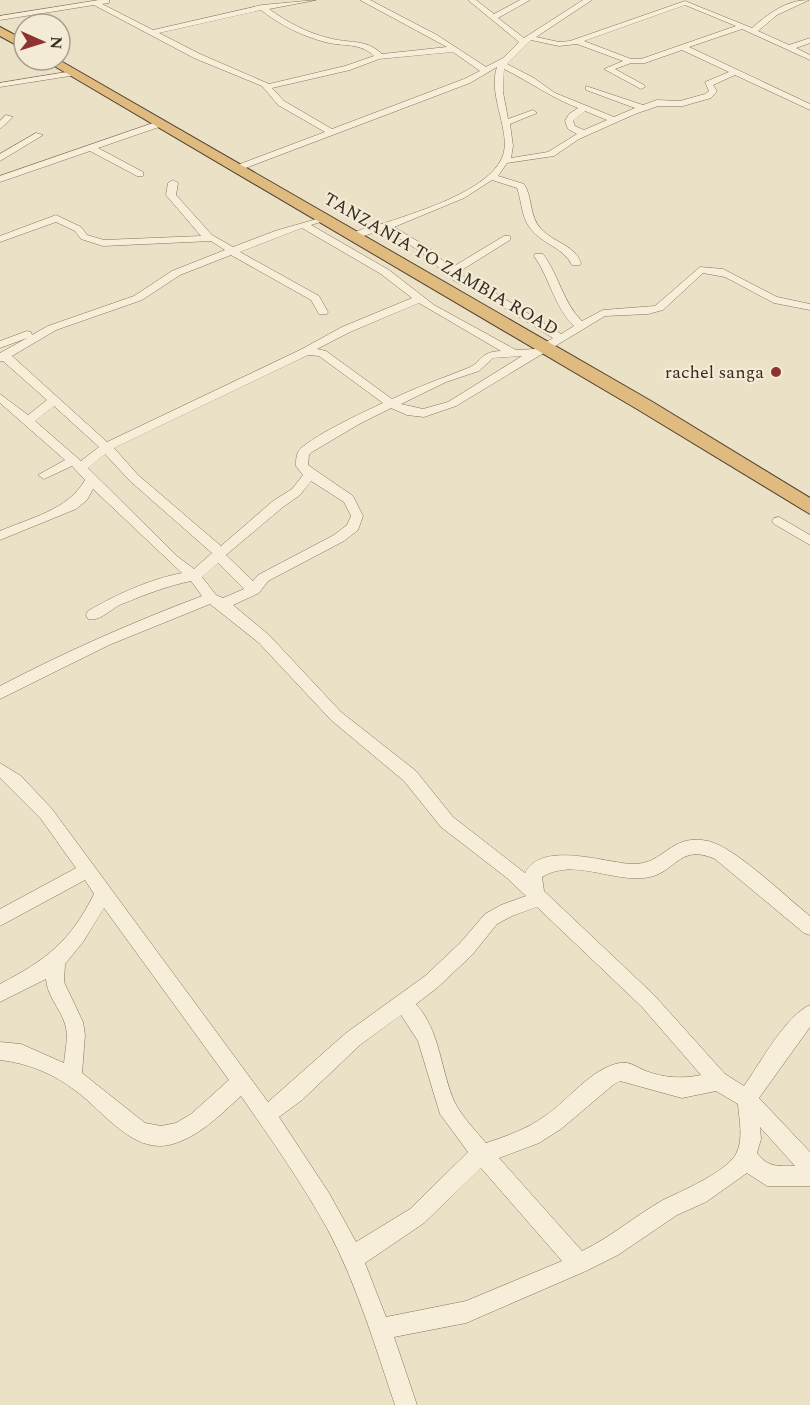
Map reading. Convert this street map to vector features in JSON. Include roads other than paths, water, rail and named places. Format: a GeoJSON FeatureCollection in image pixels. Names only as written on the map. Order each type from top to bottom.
{"type":"FeatureCollection","features":[{"type":"Feature","properties":{"kind":"highway","name":"TANZANIA TO ZAMBIA ROAD"},"geometry":{"type":"LineString","coordinates":[[73,73],[235,169],[324,218],[540,351],[657,412],[810,507]]}},
{"type":"Feature","properties":{"kind":"street"},"geometry":{"type":"LineString","coordinates":[[0,18],[109,0]]}},
{"type":"Feature","properties":{"kind":"street"},"geometry":{"type":"LineString","coordinates":[[156,32],[290,1],[312,0]]}},
{"type":"Feature","properties":{"kind":"street"},"geometry":{"type":"LineString","coordinates":[[363,0],[415,25],[455,50],[469,63],[487,71]]}},
{"type":"Feature","properties":{"kind":"street"},"geometry":{"type":"LineString","coordinates":[[472,0],[493,18],[528,41],[560,44],[577,41],[691,0]]}},
{"type":"Feature","properties":{"kind":"street"},"geometry":{"type":"LineString","coordinates":[[493,18],[505,9],[526,0]]}},
{"type":"Feature","properties":{"kind":"street"},"geometry":{"type":"LineString","coordinates":[[235,169],[467,81],[504,62],[528,41],[588,0]]}},
{"type":"Feature","properties":{"kind":"street"},"geometry":{"type":"LineString","coordinates":[[753,31],[774,13],[805,0]]}},
{"type":"Feature","properties":{"kind":"street"},"geometry":{"type":"LineString","coordinates":[[98,3],[156,32],[197,56],[269,86],[281,103],[331,132]]}},
{"type":"Feature","properties":{"kind":"street"},"geometry":{"type":"LineString","coordinates":[[682,3],[699,7],[744,26],[810,58]]}},
{"type":"Feature","properties":{"kind":"street"},"geometry":{"type":"LineString","coordinates":[[262,7],[307,33],[329,41],[368,45],[379,56]]}},
{"type":"Feature","properties":{"kind":"street"},"geometry":{"type":"LineString","coordinates":[[641,87],[608,69],[630,61],[644,61],[744,26]]}},
{"type":"Feature","properties":{"kind":"street"},"geometry":{"type":"LineString","coordinates":[[790,48],[810,40]]}},
{"type":"Feature","properties":{"kind":"street"},"geometry":{"type":"LineString","coordinates":[[577,41],[630,61]]}},
{"type":"Feature","properties":{"kind":"street"},"geometry":{"type":"LineString","coordinates":[[684,48],[810,107]]}},
{"type":"Feature","properties":{"kind":"street"},"geometry":{"type":"LineString","coordinates":[[269,86],[347,68],[379,56],[455,50]]}},
{"type":"Feature","properties":{"kind":"street"},"geometry":{"type":"LineString","coordinates":[[715,61],[712,70],[717,80]]}},
{"type":"Feature","properties":{"kind":"street"},"geometry":{"type":"LineString","coordinates":[[504,62],[552,95],[615,120]]}},
{"type":"Feature","properties":{"kind":"street"},"geometry":{"type":"LineString","coordinates":[[354,236],[386,226],[461,196],[491,177],[506,161],[508,148],[497,80],[504,62]]}},
{"type":"Feature","properties":{"kind":"street"},"geometry":{"type":"LineString","coordinates":[[506,161],[551,154],[584,134],[642,108],[659,103],[680,104],[708,96],[712,91],[708,84],[736,72]]}},
{"type":"Feature","properties":{"kind":"street"},"geometry":{"type":"LineString","coordinates":[[0,86],[73,73]]}},
{"type":"Feature","properties":{"kind":"street"},"geometry":{"type":"LineString","coordinates":[[589,88],[642,108]]}},
{"type":"Feature","properties":{"kind":"street"},"geometry":{"type":"LineString","coordinates":[[584,108],[569,121],[571,127],[584,134]]}},
{"type":"Feature","properties":{"kind":"street"},"geometry":{"type":"LineString","coordinates":[[505,123],[533,113]]}},
{"type":"Feature","properties":{"kind":"street"},"geometry":{"type":"LineString","coordinates":[[0,126],[9,117]]}},
{"type":"Feature","properties":{"kind":"street"},"geometry":{"type":"LineString","coordinates":[[0,179],[159,124]]}},
{"type":"Feature","properties":{"kind":"street"},"geometry":{"type":"LineString","coordinates":[[0,158],[39,135]]}},
{"type":"Feature","properties":{"kind":"street"},"geometry":{"type":"LineString","coordinates":[[90,147],[140,174]]}},
{"type":"Feature","properties":{"kind":"street"},"geometry":{"type":"LineString","coordinates":[[491,177],[522,186],[525,207],[533,227],[546,240],[573,254],[576,263]]}},
{"type":"Feature","properties":{"kind":"street"},"geometry":{"type":"LineString","coordinates":[[173,183],[171,195],[208,237],[315,298],[323,312]]}},
{"type":"Feature","properties":{"kind":"street"},"geometry":{"type":"LineString","coordinates":[[0,239],[56,218],[78,229],[84,237],[109,244],[208,237]]}},
{"type":"Feature","properties":{"kind":"street"},"geometry":{"type":"LineString","coordinates":[[254,590],[219,554],[134,478],[106,447],[2,353],[56,320],[324,218]]}},
{"type":"Feature","properties":{"kind":"street"},"geometry":{"type":"LineString","coordinates":[[303,225],[402,283],[417,300],[513,353]]}},
{"type":"Feature","properties":{"kind":"street"},"geometry":{"type":"LineString","coordinates":[[386,226],[425,250],[451,272],[562,339]]}},
{"type":"Feature","properties":{"kind":"street"},"geometry":{"type":"LineString","coordinates":[[451,272],[507,238]]}},
{"type":"Feature","properties":{"kind":"street"},"geometry":{"type":"LineString","coordinates":[[539,256],[550,270],[565,310],[581,326]]}},
{"type":"Feature","properties":{"kind":"street"},"geometry":{"type":"LineString","coordinates":[[306,351],[322,352],[391,404],[416,413],[436,411],[485,385],[603,313],[648,311],[659,308],[695,273],[704,270],[718,271],[742,280],[774,300],[810,308]]}},
{"type":"Feature","properties":{"kind":"street"},"geometry":{"type":"LineString","coordinates":[[44,475],[82,469],[106,447],[306,351],[334,333],[375,320],[417,300]]}},
{"type":"Feature","properties":{"kind":"street"},"geometry":{"type":"LineString","coordinates":[[0,693],[54,664],[160,616],[254,590],[263,578],[334,541],[355,523],[356,512],[345,497],[326,481],[310,474],[302,466],[303,454],[308,449],[339,429],[391,404],[475,369],[490,355],[540,351]]}},
{"type":"Feature","properties":{"kind":"street"},"geometry":{"type":"LineString","coordinates":[[0,397],[82,469],[217,601],[264,639],[336,716],[410,776],[447,822],[498,861],[648,1001],[718,1081],[747,1099],[810,1167]]}},
{"type":"Feature","properties":{"kind":"street"},"geometry":{"type":"LineString","coordinates":[[27,421],[55,400]]}},
{"type":"Feature","properties":{"kind":"street"},"geometry":{"type":"LineString","coordinates":[[0,536],[71,506],[82,497],[82,469]]}},
{"type":"Feature","properties":{"kind":"street"},"geometry":{"type":"LineString","coordinates":[[93,615],[117,600],[133,596],[166,581],[194,576],[278,504],[296,492],[310,474]]}},
{"type":"Feature","properties":{"kind":"street"},"geometry":{"type":"LineString","coordinates":[[780,521],[810,541]]}},
{"type":"Feature","properties":{"kind":"street"},"geometry":{"type":"LineString","coordinates":[[0,769],[30,796],[88,870],[242,1082],[322,1201],[352,1261],[380,1329],[406,1405]]}},
{"type":"Feature","properties":{"kind":"street"},"geometry":{"type":"LineString","coordinates":[[265,1116],[295,1093],[352,1039],[441,972],[491,919],[507,910],[534,901],[536,896],[533,874],[545,866],[577,862],[648,870],[669,860],[681,848],[695,846],[721,854],[810,927]]}},
{"type":"Feature","properties":{"kind":"street"},"geometry":{"type":"LineString","coordinates":[[0,918],[88,870]]}},
{"type":"Feature","properties":{"kind":"street"},"geometry":{"type":"LineString","coordinates":[[0,994],[41,972],[56,960],[81,929],[103,892]]}},
{"type":"Feature","properties":{"kind":"street"},"geometry":{"type":"LineString","coordinates":[[56,960],[57,988],[74,1022],[76,1035],[72,1079]]}},
{"type":"Feature","properties":{"kind":"street"},"geometry":{"type":"LineString","coordinates":[[402,1002],[416,1018],[427,1039],[447,1107],[482,1155],[579,1264]]}},
{"type":"Feature","properties":{"kind":"street"},"geometry":{"type":"LineString","coordinates":[[380,1329],[466,1312],[579,1264],[611,1248],[670,1208],[699,1195],[741,1165],[747,1155],[751,1139],[747,1099],[794,1031],[810,1014]]}},
{"type":"Feature","properties":{"kind":"street"},"geometry":{"type":"LineString","coordinates":[[0,1051],[21,1053],[72,1079],[97,1095],[140,1132],[167,1136],[197,1120],[242,1082]]}},
{"type":"Feature","properties":{"kind":"street"},"geometry":{"type":"LineString","coordinates":[[352,1261],[364,1249],[417,1216],[482,1155],[532,1136],[554,1122],[606,1078],[620,1072],[628,1072],[643,1080],[682,1089],[718,1081]]}},
{"type":"Feature","properties":{"kind":"street"},"geometry":{"type":"LineString","coordinates":[[747,1155],[755,1167],[766,1176],[810,1176]]}},
{"type":"Feature","properties":{"kind":"place","name":"rachel sanga"},"geometry":{"type":"Point","coordinates":[776,372]}}]}
